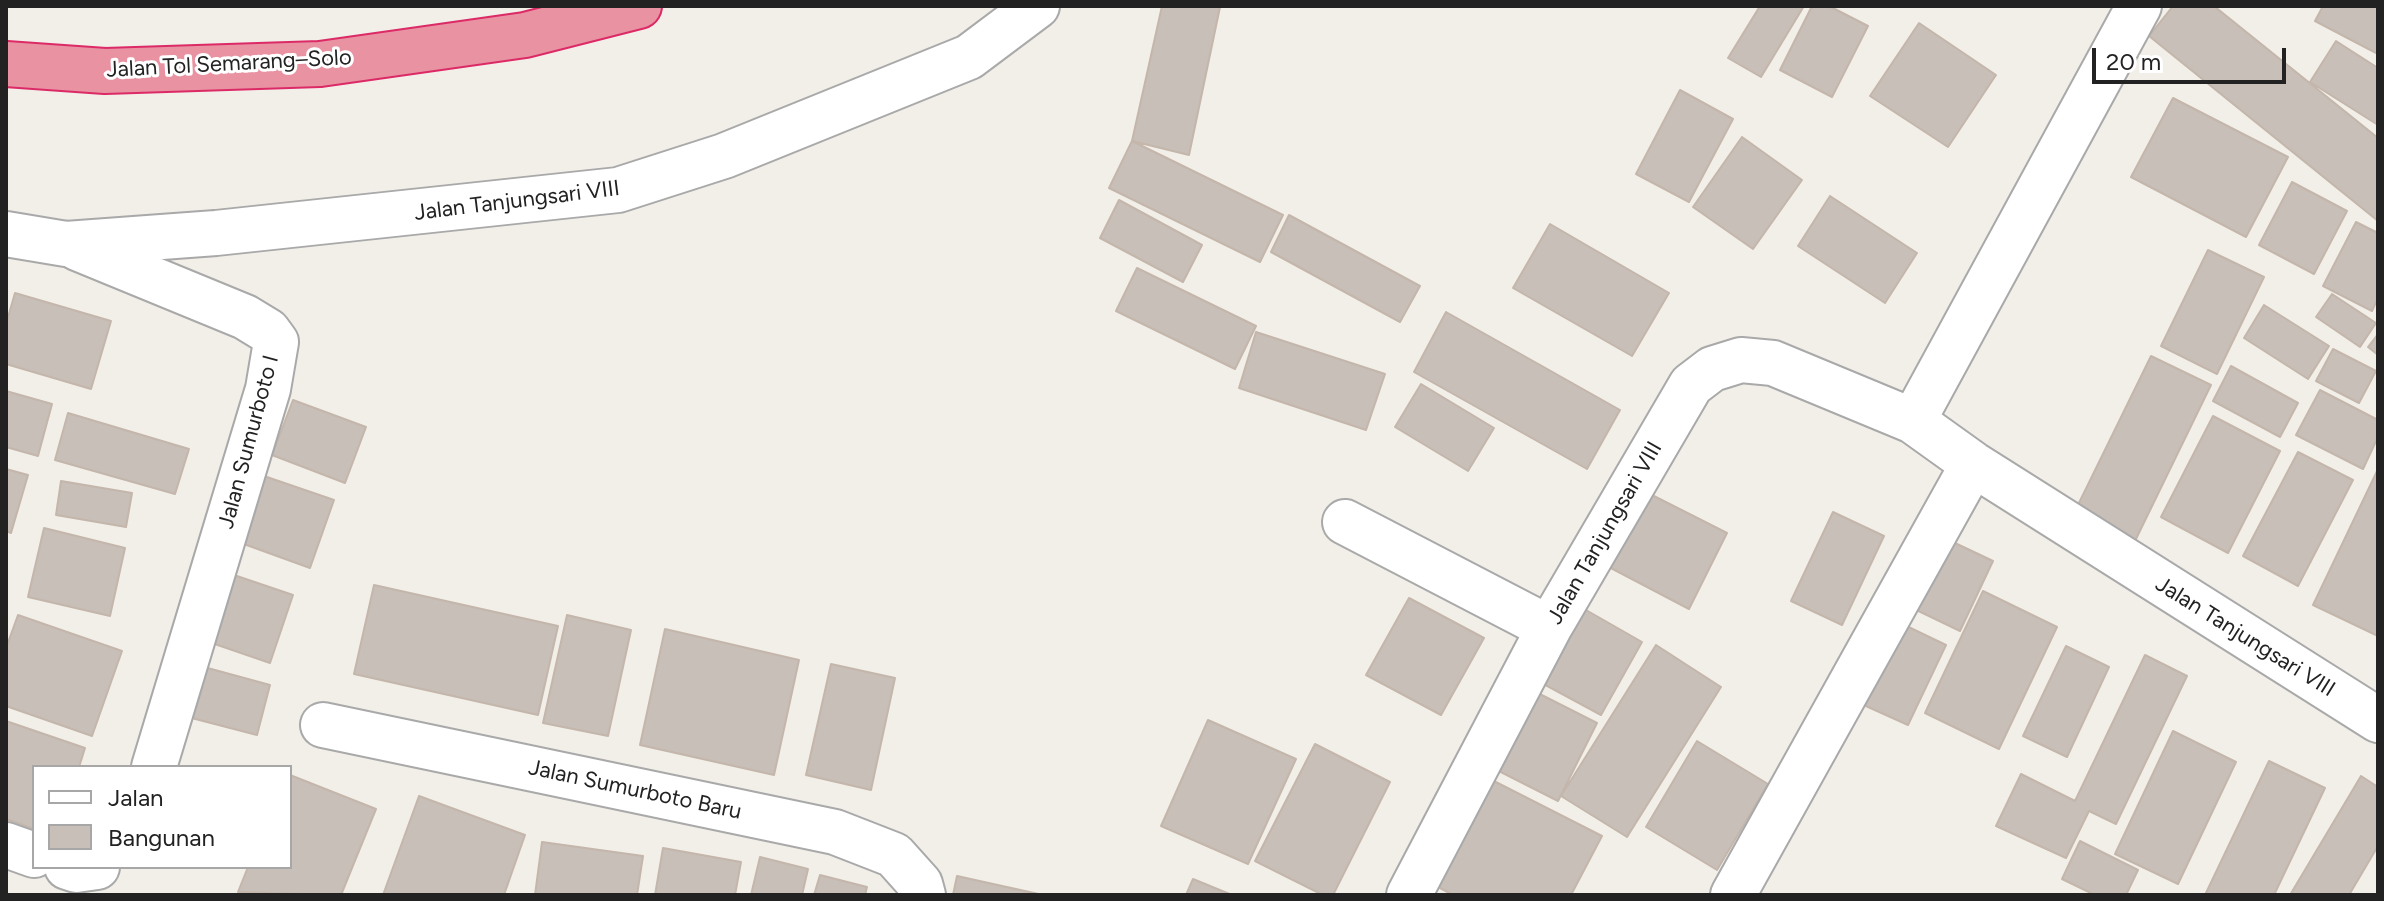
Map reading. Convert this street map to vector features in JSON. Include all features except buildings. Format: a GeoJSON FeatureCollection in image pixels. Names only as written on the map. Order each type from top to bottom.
{"type":"FeatureCollection","features":[{"type":"Feature","properties":{"kind":"highway","name":"Jalan Tol Semarang–Solo"},"geometry":{"type":"LineString","coordinates":[[6,64],[105,71],[320,64],[525,35],[639,6]]}},
{"type":"Feature","properties":{"kind":"street","name":"Jalan Tanjungsari VIII"},"geometry":{"type":"LineString","coordinates":[[6,234],[66,244],[363,220],[618,190],[724,156],[969,57],[1037,6]]}},
{"type":"Feature","properties":{"kind":"street"},"geometry":{"type":"LineString","coordinates":[[1913,421],[2135,8]]}},
{"type":"Feature","properties":{"kind":"street","name":"Jalan Sumurboto I"},"geometry":{"type":"LineString","coordinates":[[66,244],[245,317],[268,331],[276,342],[268,389],[155,765]]}},
{"type":"Feature","properties":{"kind":"street","name":"Jalan Tanjungsari VIII"},"geometry":{"type":"LineString","coordinates":[[1409,895],[1549,628],[1691,385],[1712,369],[1741,360],[1773,363],[1913,421],[1973,464],[2378,720]]}},
{"type":"Feature","properties":{"kind":"street"},"geometry":{"type":"LineString","coordinates":[[1733,895],[1973,464]]}},
{"type":"Feature","properties":{"kind":"street"},"geometry":{"type":"LineString","coordinates":[[1345,522],[1549,628]]}},
{"type":"Feature","properties":{"kind":"street","name":"Jalan Sumurboto Baru"},"geometry":{"type":"LineString","coordinates":[[323,725],[835,832],[894,855],[920,884],[923,895]]}},
{"type":"Feature","properties":{"kind":"street"},"geometry":{"type":"LineString","coordinates":[[6,845],[32,854]]}}]}
